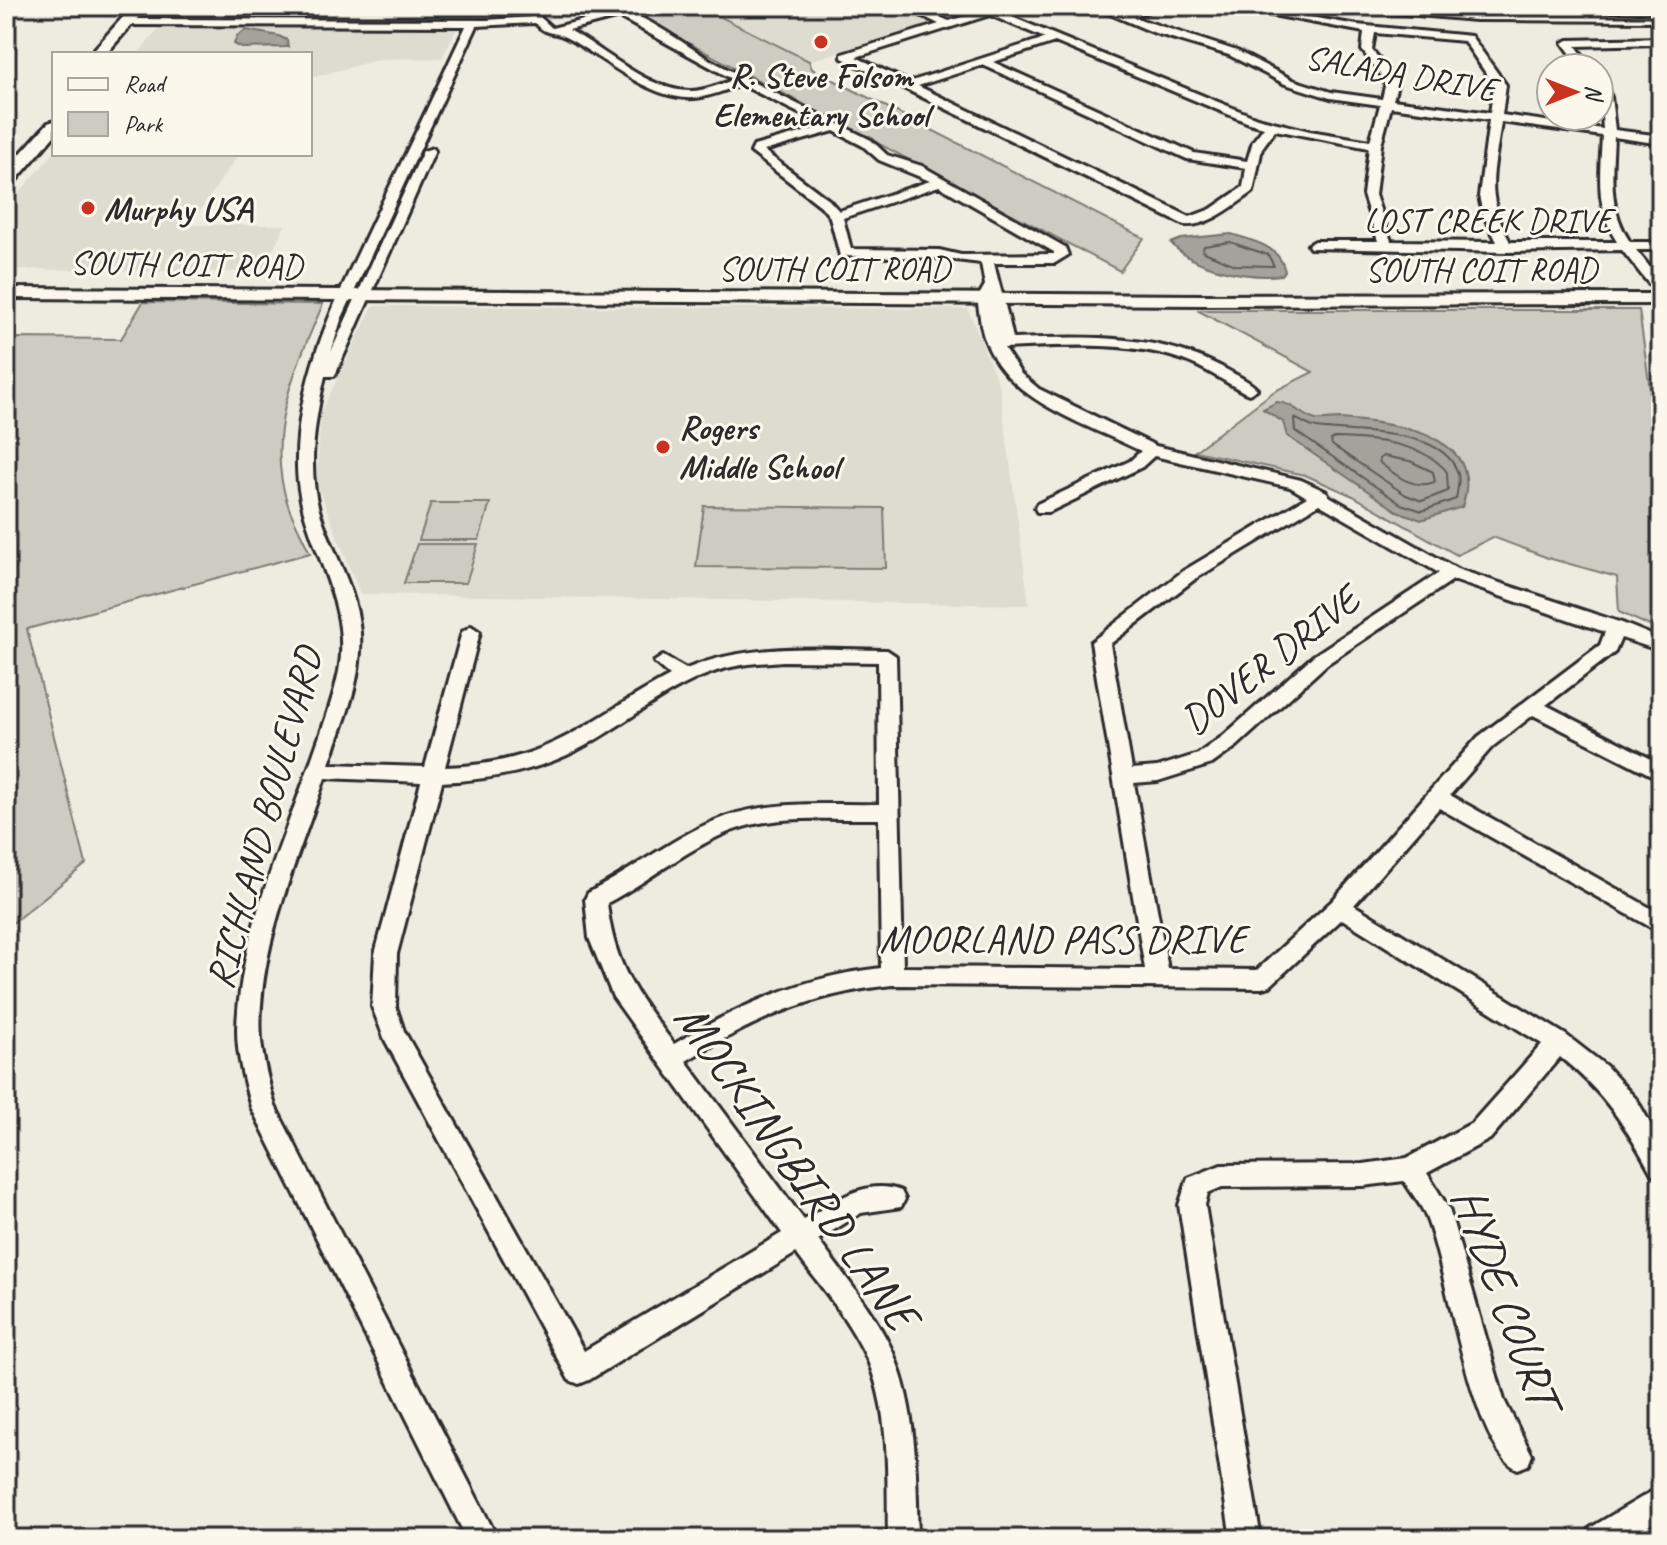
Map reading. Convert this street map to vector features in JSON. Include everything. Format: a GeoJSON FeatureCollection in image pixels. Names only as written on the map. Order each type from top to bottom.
{"type":"FeatureCollection","features":[{"type":"Feature","properties":{"kind":"highway"},"geometry":{"type":"LineString","coordinates":[[100,52],[126,22],[158,6]]}},
{"type":"Feature","properties":{"kind":"highway"},"geometry":{"type":"LineString","coordinates":[[118,52],[142,14]]}},
{"type":"Feature","properties":{"kind":"highway"},"geometry":{"type":"LineString","coordinates":[[6,156],[49,120]]}},
{"type":"Feature","properties":{"kind":"highway"},"geometry":{"type":"LineString","coordinates":[[6,181],[49,120]]}},
{"type":"Feature","properties":{"kind":"main road","name":"SOUTH COIT ROAD"},"geometry":{"type":"LineString","coordinates":[[6,279],[135,286],[992,294],[1660,289]]}},
{"type":"Feature","properties":{"kind":"main road","name":"SOUTH COIT ROAD"},"geometry":{"type":"LineString","coordinates":[[6,293],[135,286]]}},
{"type":"Feature","properties":{"kind":"street"},"geometry":{"type":"LineString","coordinates":[[540,6],[535,17],[548,31],[567,33],[612,63],[679,96],[696,95],[743,81]]}},
{"type":"Feature","properties":{"kind":"street"},"geometry":{"type":"LineString","coordinates":[[605,6],[671,39],[743,81],[836,127],[867,143],[873,151],[900,165],[918,169],[1060,250],[1061,255],[1055,259],[961,259],[939,254],[845,253],[836,216],[825,203],[757,152],[758,149],[836,127]]}},
{"type":"Feature","properties":{"kind":"street"},"geometry":{"type":"LineString","coordinates":[[907,6],[947,24]]}},
{"type":"Feature","properties":{"kind":"street"},"geometry":{"type":"LineString","coordinates":[[1009,6],[846,56],[1189,222],[1236,200],[1249,189],[1257,141],[1271,127]]}},
{"type":"Feature","properties":{"kind":"street","name":"SALADA DRIVE"},"geometry":{"type":"LineString","coordinates":[[1096,6],[1238,55],[1308,89],[1387,104],[1661,140]]}},
{"type":"Feature","properties":{"kind":"street"},"geometry":{"type":"LineString","coordinates":[[1123,17],[1158,6]]}},
{"type":"Feature","properties":{"kind":"street"},"geometry":{"type":"LineString","coordinates":[[1229,6],[1370,30],[1467,38],[1499,83],[1485,196],[1489,214],[1507,248]]}},
{"type":"Feature","properties":{"kind":"street"},"geometry":{"type":"LineString","coordinates":[[1293,19],[1305,6]]}},
{"type":"Feature","properties":{"kind":"street"},"geometry":{"type":"LineString","coordinates":[[1349,6],[1661,16]]}},
{"type":"Feature","properties":{"kind":"street"},"geometry":{"type":"LineString","coordinates":[[1395,6],[1492,12]]}},
{"type":"Feature","properties":{"kind":"street"},"geometry":{"type":"LineString","coordinates":[[991,12],[1228,112],[1271,127],[1375,145]]}},
{"type":"Feature","properties":{"kind":"street"},"geometry":{"type":"LineString","coordinates":[[142,14],[480,23],[537,20]]}},
{"type":"Feature","properties":{"kind":"street"},"geometry":{"type":"LineString","coordinates":[[554,31],[618,14]]}},
{"type":"Feature","properties":{"kind":"street"},"geometry":{"type":"LineString","coordinates":[[1632,16],[1659,43]]}},
{"type":"Feature","properties":{"kind":"street"},"geometry":{"type":"LineString","coordinates":[[438,131],[480,23]]}},
{"type":"Feature","properties":{"kind":"street","name":"RICHLAND BOULEVARD"},"geometry":{"type":"LineString","coordinates":[[480,23],[358,289],[312,409],[304,450],[305,488],[351,620],[351,650],[346,680],[259,951],[249,1031],[253,1069],[263,1107],[483,1539]]}},
{"type":"Feature","properties":{"kind":"street"},"geometry":{"type":"LineString","coordinates":[[1370,30],[1366,45],[1368,52],[1391,79],[1375,145],[1369,195],[1386,247]]}},
{"type":"Feature","properties":{"kind":"street"},"geometry":{"type":"LineString","coordinates":[[908,86],[1054,39]]}},
{"type":"Feature","properties":{"kind":"street"},"geometry":{"type":"LineString","coordinates":[[1575,52],[1568,43],[1659,43]]}},
{"type":"Feature","properties":{"kind":"street"},"geometry":{"type":"LineString","coordinates":[[984,62],[1191,156],[1251,165]]}},
{"type":"Feature","properties":{"kind":"street"},"geometry":{"type":"LineString","coordinates":[[1607,132],[1606,206],[1628,248],[1660,289]]}},
{"type":"Feature","properties":{"kind":"street","name":"RICHLAND BOULEVARD"},"geometry":{"type":"LineString","coordinates":[[358,289],[432,144]]}},
{"type":"Feature","properties":{"kind":"street"},"geometry":{"type":"LineString","coordinates":[[836,216],[938,182]]}},
{"type":"Feature","properties":{"kind":"street","name":"LOST CREEK DRIVE"},"geometry":{"type":"LineString","coordinates":[[1315,245],[1507,248],[1661,246]]}},
{"type":"Feature","properties":{"kind":"street"},"geometry":{"type":"LineString","coordinates":[[987,259],[1000,344],[1025,371],[1083,409],[1093,419],[1151,450],[1295,483],[1451,573],[1520,599],[1616,627],[1661,645]]}},
{"type":"Feature","properties":{"kind":"street"},"geometry":{"type":"LineString","coordinates":[[1000,344],[1125,344],[1168,351],[1187,356],[1249,389]]}},
{"type":"Feature","properties":{"kind":"street"},"geometry":{"type":"LineString","coordinates":[[1043,508],[1136,464],[1151,450]]}},
{"type":"Feature","properties":{"kind":"street"},"geometry":{"type":"LineString","coordinates":[[1158,978],[1100,642],[1189,575],[1322,496]]}},
{"type":"Feature","properties":{"kind":"street","name":"DOVER DRIVE"},"geometry":{"type":"LineString","coordinates":[[1123,777],[1158,774],[1205,759],[1230,741],[1320,660],[1451,573]]}},
{"type":"Feature","properties":{"kind":"street","name":"MOORLAND PASS DRIVE"},"geometry":{"type":"LineString","coordinates":[[670,1059],[734,1019],[775,1001],[848,979],[892,976],[1262,979],[1340,907],[1485,742],[1608,648],[1616,627]]}},
{"type":"Feature","properties":{"kind":"street"},"geometry":{"type":"LineString","coordinates":[[471,632],[386,954],[384,1007],[393,1033],[579,1370],[857,1202],[892,1199]]}},
{"type":"Feature","properties":{"kind":"street"},"geometry":{"type":"LineString","coordinates":[[318,771],[434,773],[499,770],[541,758],[580,739],[684,676],[717,664],[758,657],[887,656],[892,976]]}},
{"type":"Feature","properties":{"kind":"street"},"geometry":{"type":"LineString","coordinates":[[663,662],[684,676]]}},
{"type":"Feature","properties":{"kind":"street"},"geometry":{"type":"LineString","coordinates":[[1534,707],[1661,773]]}},
{"type":"Feature","properties":{"kind":"street"},"geometry":{"type":"LineString","coordinates":[[1437,797],[1661,924]]}},
{"type":"Feature","properties":{"kind":"street","name":"MOCKINGBIRD LANE"},"geometry":{"type":"LineString","coordinates":[[889,811],[781,813],[733,822],[705,834],[633,880],[596,899],[600,938],[621,990],[855,1312],[881,1360],[895,1417],[901,1461],[903,1539]]}},
{"type":"Feature","properties":{"kind":"street"},"geometry":{"type":"LineString","coordinates":[[1340,907],[1558,1042],[1598,1073],[1628,1108],[1661,1166]]}},
{"type":"Feature","properties":{"kind":"street"},"geometry":{"type":"LineString","coordinates":[[1246,1539],[1192,1205],[1197,1186],[1221,1176],[1363,1175],[1410,1169],[1481,1131],[1558,1042]]}},
{"type":"Feature","properties":{"kind":"street","name":"HYDE COURT"},"geometry":{"type":"LineString","coordinates":[[1410,1169],[1436,1209],[1491,1405],[1518,1455]]}},
{"type":"Feature","properties":{"kind":"street"},"geometry":{"type":"LineString","coordinates":[[1601,1539],[1661,1501]]}},
{"type":"Feature","properties":{"kind":"shaded area","name":"R. Steve Folsom Elementary School"},"geometry":{"type":"Polygon","coordinates":[[[699,6],[899,6],[935,22],[809,61],[699,6]]]}},
{"type":"Feature","properties":{"kind":"shaded area"},"geometry":{"type":"Polygon","coordinates":[[[162,24],[457,28],[442,58],[380,59],[312,77],[312,52],[140,52],[162,24]]]}},
{"type":"Feature","properties":{"kind":"shaded area"},"geometry":{"type":"Polygon","coordinates":[[[52,155],[238,156],[190,225],[285,225],[262,272],[6,269],[6,208],[52,155]]]}},
{"type":"Feature","properties":{"kind":"shaded area","name":"Rogers Middle School"},"geometry":{"type":"Polygon","coordinates":[[[373,306],[968,309],[1000,388],[1029,605],[360,594],[316,482],[321,412],[373,306]]]}},
{"type":"Feature","properties":{"kind":"green space"},"geometry":{"type":"Polygon","coordinates":[[[618,6],[699,6],[809,61],[812,69],[1144,238],[1120,271],[618,6]]]}},
{"type":"Feature","properties":{"kind":"green space"},"geometry":{"type":"Polygon","coordinates":[[[143,302],[323,304],[293,378],[281,429],[279,455],[289,508],[310,553],[27,629],[86,864],[6,928],[6,349],[14,338],[121,339],[143,302]]]}},
{"type":"Feature","properties":{"kind":"green space"},"geometry":{"type":"Polygon","coordinates":[[[1197,310],[1639,310],[1661,469],[1661,631],[1619,612],[1617,577],[1548,558],[1493,537],[1457,555],[1353,496],[1305,475],[1195,451],[1273,392],[1313,372],[1197,310]]]}},
{"type":"Feature","properties":{"kind":"green space"},"geometry":{"type":"Polygon","coordinates":[[[431,503],[490,503],[479,540],[419,540],[431,503]]]}},
{"type":"Feature","properties":{"kind":"green space"},"geometry":{"type":"Polygon","coordinates":[[[704,506],[884,508],[886,568],[696,567],[704,506]]]}},
{"type":"Feature","properties":{"kind":"green space"},"geometry":{"type":"Polygon","coordinates":[[[417,544],[478,544],[466,583],[404,583],[417,544]]]}},
{"type":"Feature","properties":{"kind":"water"},"geometry":{"type":"Polygon","coordinates":[[[246,30],[279,36],[287,40],[288,47],[242,48],[234,44],[237,36],[246,30]]]}},
{"type":"Feature","properties":{"kind":"water"},"geometry":{"type":"Polygon","coordinates":[[[1231,234],[1272,250],[1285,271],[1282,275],[1269,276],[1222,270],[1193,260],[1171,243],[1181,239],[1231,234]]]}},
{"type":"Feature","properties":{"kind":"water"},"geometry":{"type":"Polygon","coordinates":[[[1277,402],[1316,420],[1385,424],[1430,437],[1449,448],[1461,463],[1466,482],[1462,507],[1421,520],[1397,511],[1287,436],[1283,422],[1263,409],[1277,402]]]}},
{"type":"Feature","properties":{"kind":"place","name":"R. Steve Folsom Elementary School"},"geometry":{"type":"Point","coordinates":[821,42]}},
{"type":"Feature","properties":{"kind":"place","name":"Murphy USA"},"geometry":{"type":"Point","coordinates":[88,208]}},
{"type":"Feature","properties":{"kind":"place","name":"Rogers Middle School"},"geometry":{"type":"Point","coordinates":[663,447]}}]}
